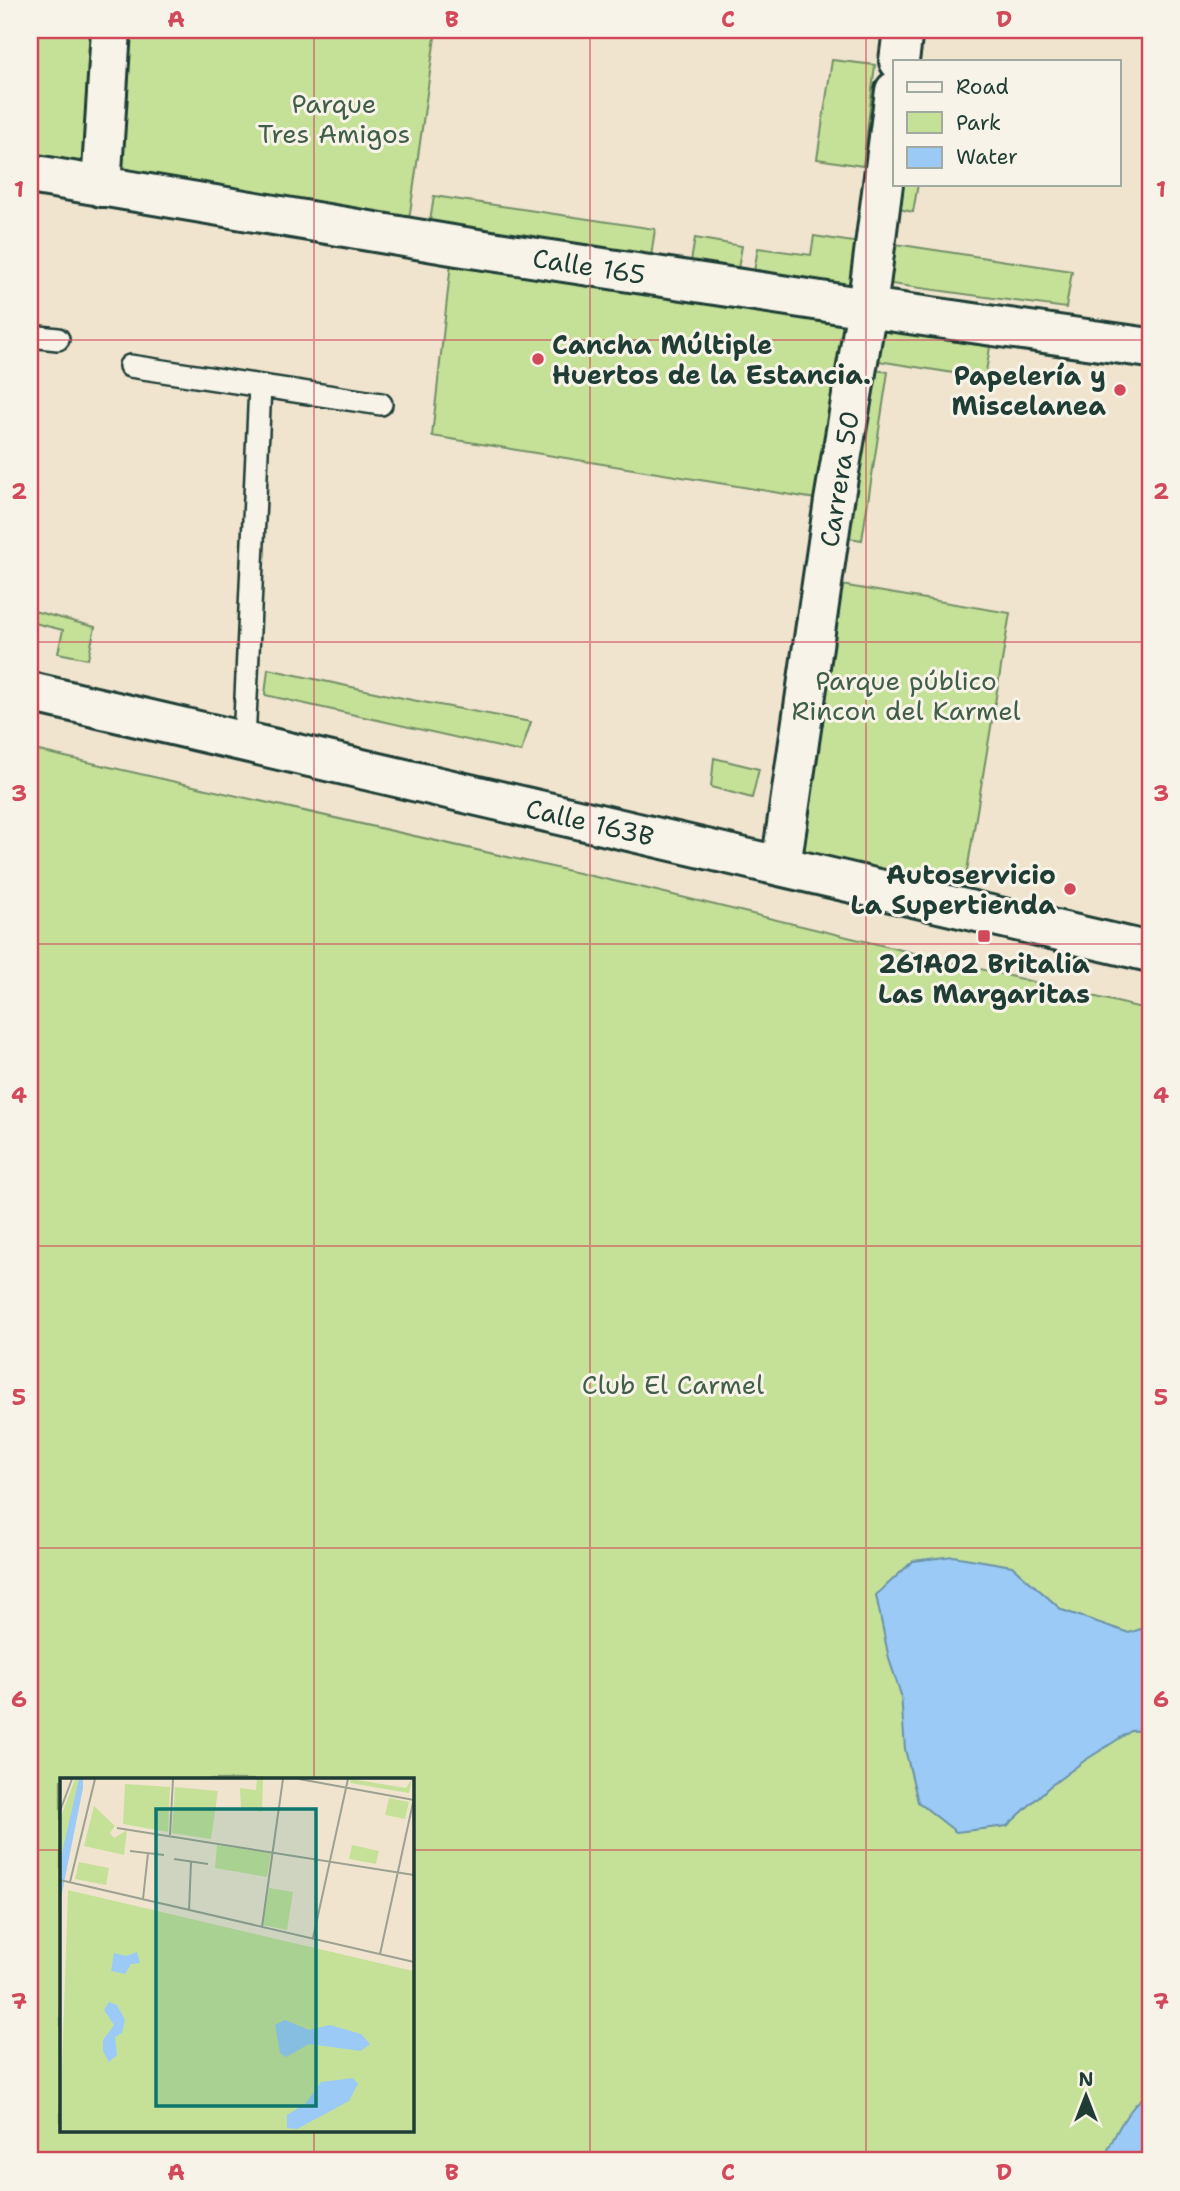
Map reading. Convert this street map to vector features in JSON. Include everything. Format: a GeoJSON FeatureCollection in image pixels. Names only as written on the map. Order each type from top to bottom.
{"type":"FeatureCollection","features":[{"type":"Feature","properties":{"kind":"street"},"geometry":{"type":"LineString","coordinates":[[101,187],[111,30]]}},
{"type":"Feature","properties":{"kind":"street"},"geometry":{"type":"LineString","coordinates":[[899,60],[903,30]]}},
{"type":"Feature","properties":{"kind":"street","name":"Carrera 50"},"geometry":{"type":"LineString","coordinates":[[781,866],[834,501],[867,308],[893,106]]}},
{"type":"Feature","properties":{"kind":"street","name":"Calle 165"},"geometry":{"type":"LineString","coordinates":[[30,174],[458,246],[1150,348]]}},
{"type":"Feature","properties":{"kind":"street","name":"Calle 163B"},"geometry":{"type":"LineString","coordinates":[[30,692],[1150,952]]}},
{"type":"Feature","properties":{"kind":"lane"},"geometry":{"type":"LineString","coordinates":[[30,336],[58,339]]}},
{"type":"Feature","properties":{"kind":"lane"},"geometry":{"type":"LineString","coordinates":[[130,366],[381,404]]}},
{"type":"Feature","properties":{"kind":"lane"},"geometry":{"type":"LineString","coordinates":[[244,742],[260,386]]}},
{"type":"Feature","properties":{"kind":"green space"},"geometry":{"type":"Polygon","coordinates":[[[30,30],[93,30],[86,167],[30,157],[30,30]]]}},
{"type":"Feature","properties":{"kind":"green space","name":"Parque Tres Amigos"},"geometry":{"type":"Polygon","coordinates":[[[127,30],[436,30],[409,220],[118,172],[127,30]]]}},
{"type":"Feature","properties":{"kind":"green space"},"geometry":{"type":"Polygon","coordinates":[[[832,60],[875,65],[863,166],[817,159],[832,60]]]}},
{"type":"Feature","properties":{"kind":"green space"},"geometry":{"type":"Polygon","coordinates":[[[894,186],[918,186],[913,212],[886,206],[894,186]]]}},
{"type":"Feature","properties":{"kind":"green space"},"geometry":{"type":"Polygon","coordinates":[[[434,196],[655,229],[650,264],[429,228],[434,196]]]}},
{"type":"Feature","properties":{"kind":"green space"},"geometry":{"type":"Polygon","coordinates":[[[814,236],[866,244],[857,297],[752,283],[758,248],[811,255],[814,236]]]}},
{"type":"Feature","properties":{"kind":"green space"},"geometry":{"type":"Polygon","coordinates":[[[695,238],[742,246],[736,280],[689,273],[695,238]]]}},
{"type":"Feature","properties":{"kind":"green space"},"geometry":{"type":"Polygon","coordinates":[[[889,243],[1072,271],[1066,308],[884,283],[889,243]]]}},
{"type":"Feature","properties":{"kind":"green space"},"geometry":{"type":"Polygon","coordinates":[[[451,263],[850,320],[816,499],[432,436],[451,263]]]}},
{"type":"Feature","properties":{"kind":"green space"},"geometry":{"type":"Polygon","coordinates":[[[877,329],[990,347],[985,378],[872,360],[877,329]]]}},
{"type":"Feature","properties":{"kind":"green space"},"geometry":{"type":"Polygon","coordinates":[[[869,369],[888,372],[862,540],[843,537],[869,369]]]}},
{"type":"Feature","properties":{"kind":"green space","name":"Parque público Rincon del Karmel"},"geometry":{"type":"Polygon","coordinates":[[[835,584],[1010,613],[964,889],[791,851],[835,584]]]}},
{"type":"Feature","properties":{"kind":"green space"},"geometry":{"type":"Polygon","coordinates":[[[30,610],[95,627],[88,659],[58,653],[63,630],[30,622],[30,610]]]}},
{"type":"Feature","properties":{"kind":"green space"},"geometry":{"type":"Polygon","coordinates":[[[268,669],[531,722],[521,752],[265,695],[268,669]]]}},
{"type":"Feature","properties":{"kind":"green space","name":"Club El Carmel"},"geometry":{"type":"Polygon","coordinates":[[[30,749],[640,887],[1150,1010],[1150,2161],[30,2161],[30,749]]]}},
{"type":"Feature","properties":{"kind":"green space"},"geometry":{"type":"Polygon","coordinates":[[[714,758],[759,769],[752,798],[711,787],[714,758]]]}},
{"type":"Feature","properties":{"kind":"water"},"geometry":{"type":"Polygon","coordinates":[[[953,1556],[1012,1566],[1062,1610],[1129,1633],[1150,1626],[1150,1730],[1131,1731],[1084,1761],[1049,1787],[1007,1826],[956,1832],[918,1802],[905,1749],[901,1695],[889,1659],[876,1595],[913,1561],[953,1556]]]}},
{"type":"Feature","properties":{"kind":"water"},"geometry":{"type":"Polygon","coordinates":[[[1150,2092],[1150,2161],[1103,2161],[1128,2114],[1150,2092]]]}},
{"type":"Feature","properties":{"kind":"place","name":"Cancha Múltiple Huertos de la Estancia."},"geometry":{"type":"Point","coordinates":[538,359]}},
{"type":"Feature","properties":{"kind":"place","name":"Papelería y Miscelanea"},"geometry":{"type":"Point","coordinates":[1120,390]}},
{"type":"Feature","properties":{"kind":"place","name":"Autoservicio La Supertienda"},"geometry":{"type":"Point","coordinates":[1070,889]}},
{"type":"Feature","properties":{"kind":"place","name":"261A02 Britalia Las Margaritas"},"geometry":{"type":"Point","coordinates":[984,936]}}]}
